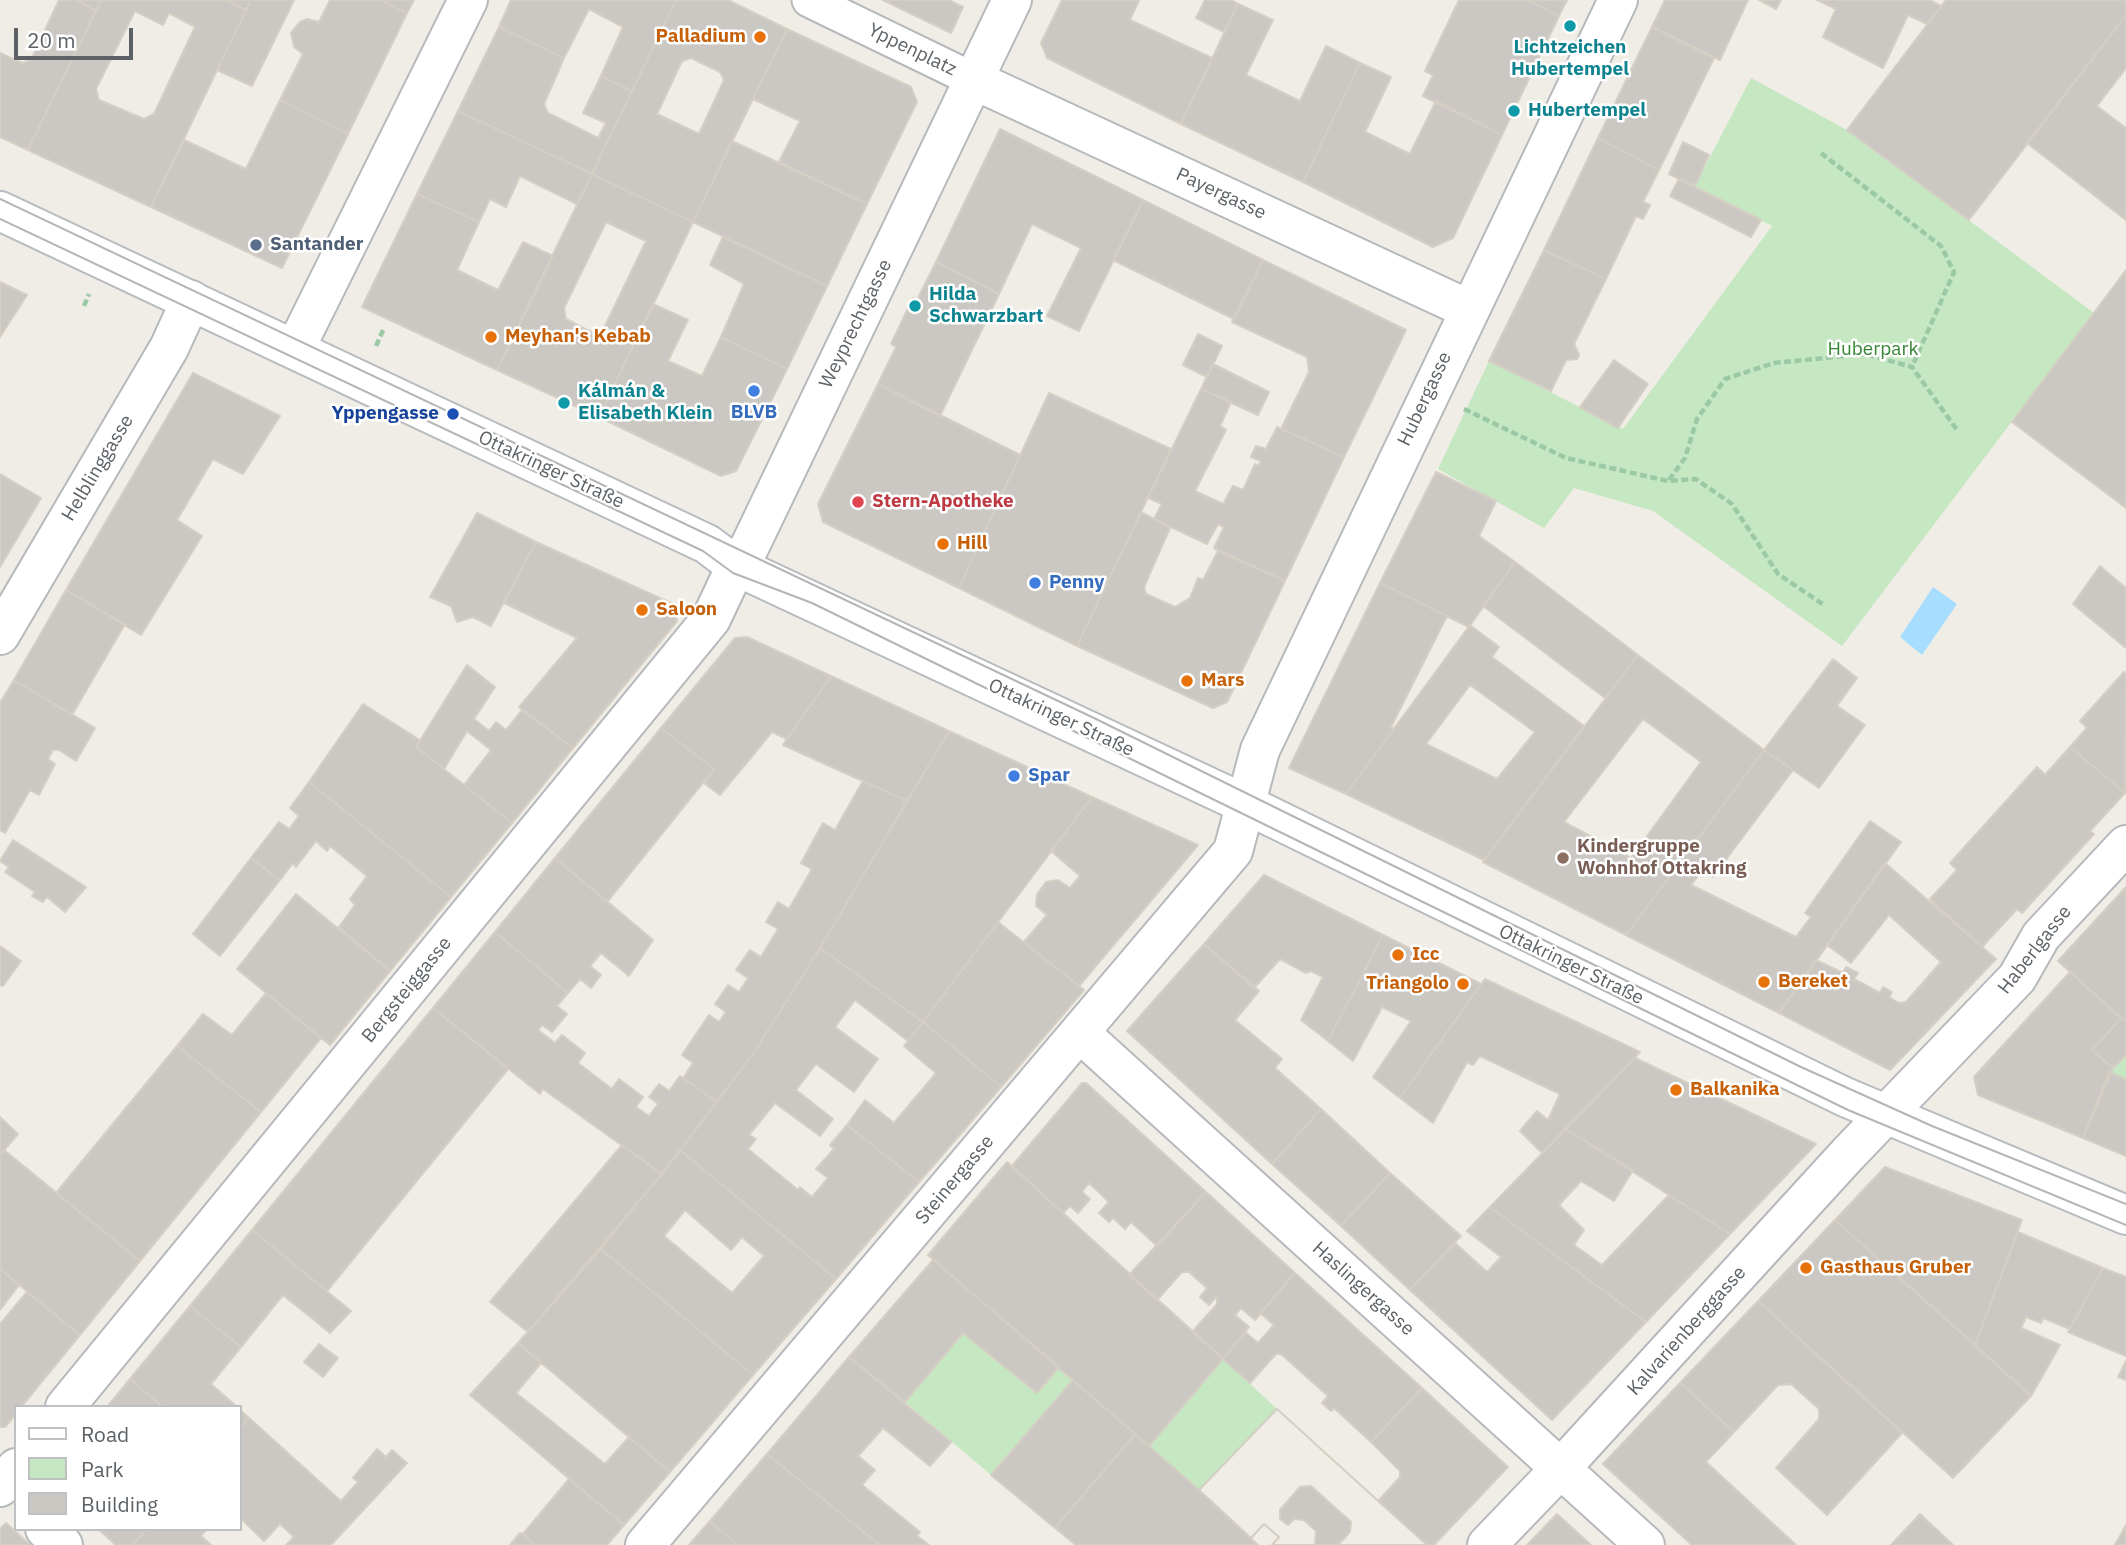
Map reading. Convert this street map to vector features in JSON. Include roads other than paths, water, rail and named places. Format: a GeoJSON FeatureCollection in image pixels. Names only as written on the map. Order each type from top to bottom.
{"type":"FeatureCollection","features":[{"type":"Feature","properties":{"kind":"street"},"geometry":{"type":"LineString","coordinates":[[295,349],[468,0]]}},
{"type":"Feature","properties":{"kind":"street","name":"Yppenplatz"},"geometry":{"type":"LineString","coordinates":[[809,0],[974,80],[1012,0]]}},
{"type":"Feature","properties":{"kind":"street","name":"Hubergasse"},"geometry":{"type":"LineString","coordinates":[[1245,804],[1260,750],[1468,309],[1618,0]]}},
{"type":"Feature","properties":{"kind":"street","name":"Payergasse"},"geometry":{"type":"LineString","coordinates":[[974,80],[1468,309]]}},
{"type":"Feature","properties":{"kind":"street","name":"Weyprechtgasse"},"geometry":{"type":"LineString","coordinates":[[736,566],[747,552],[974,80]]}},
{"type":"Feature","properties":{"kind":"street","name":"Ottakringer Straße"},"geometry":{"type":"LineString","coordinates":[[0,211],[707,544],[736,566],[1245,804],[1685,1021],[1885,1115],[2126,1215]]}},
{"type":"Feature","properties":{"kind":"street","name":"Helblinggasse"},"geometry":{"type":"LineString","coordinates":[[0,635],[169,348],[191,300]]}},
{"type":"Feature","properties":{"kind":"street","name":"Bergsteiggasse"},"geometry":{"type":"LineString","coordinates":[[67,1405],[711,620],[736,566]]}},
{"type":"Feature","properties":{"kind":"street","name":"Steinergasse"},"geometry":{"type":"LineString","coordinates":[[645,1545],[1233,851],[1245,804]]}},
{"type":"Feature","properties":{"kind":"street","name":"Haberlgasse"},"geometry":{"type":"LineString","coordinates":[[1885,1115],[2017,978],[2041,936],[2126,845]]}},
{"type":"Feature","properties":{"kind":"street","name":"Haslingergasse"},"geometry":{"type":"LineString","coordinates":[[1080,1033],[1645,1545]]}},
{"type":"Feature","properties":{"kind":"street","name":"Kalvarienberggasse"},"geometry":{"type":"LineString","coordinates":[[1487,1545],[1562,1468],[1885,1115]]}},
{"type":"Feature","properties":{"kind":"street"},"geometry":{"type":"LineString","coordinates":[[14,1471],[0,1489],[14,1502]]}},
{"type":"Feature","properties":{"kind":"street"},"geometry":{"type":"LineString","coordinates":[[47,1531],[63,1545]]}},
{"type":"Feature","properties":{"kind":"water"},"geometry":{"type":"Polygon","coordinates":[[[1933,587],[1957,604],[1922,655],[1900,637],[1933,587]]]}},
{"type":"Feature","properties":{"kind":"tram line"},"geometry":{"type":"LineString","coordinates":[[0,199],[1094,718],[1801,1067],[1932,1126],[2126,1204]]}},
{"type":"Feature","properties":{"kind":"tram line"},"geometry":{"type":"LineString","coordinates":[[0,219],[703,551],[733,573],[812,603],[1848,1110],[2126,1225]]}},
{"type":"Feature","properties":{"kind":"place","name":"Lichtzeichen Hubertempel"},"geometry":{"type":"Point","coordinates":[1570,26]}},
{"type":"Feature","properties":{"kind":"place","name":"Palladium"},"geometry":{"type":"Point","coordinates":[760,37]}},
{"type":"Feature","properties":{"kind":"place","name":"Hubertempel"},"geometry":{"type":"Point","coordinates":[1514,111]}},
{"type":"Feature","properties":{"kind":"place","name":"Santander"},"geometry":{"type":"Point","coordinates":[256,245]}},
{"type":"Feature","properties":{"kind":"place","name":"Hilda Schwarzbart"},"geometry":{"type":"Point","coordinates":[915,306]}},
{"type":"Feature","properties":{"kind":"place","name":"Meyhan's Kebab"},"geometry":{"type":"Point","coordinates":[491,337]}},
{"type":"Feature","properties":{"kind":"place","name":"BLVB"},"geometry":{"type":"Point","coordinates":[754,391]}},
{"type":"Feature","properties":{"kind":"place","name":"Kálmán & Elisabeth Klein"},"geometry":{"type":"Point","coordinates":[564,403]}},
{"type":"Feature","properties":{"kind":"place","name":"Yppengasse"},"geometry":{"type":"Point","coordinates":[453,414]}},
{"type":"Feature","properties":{"kind":"place","name":"Stern-Apotheke"},"geometry":{"type":"Point","coordinates":[858,502]}},
{"type":"Feature","properties":{"kind":"place","name":"Hill"},"geometry":{"type":"Point","coordinates":[943,544]}},
{"type":"Feature","properties":{"kind":"place","name":"Penny"},"geometry":{"type":"Point","coordinates":[1035,583]}},
{"type":"Feature","properties":{"kind":"place","name":"Saloon"},"geometry":{"type":"Point","coordinates":[642,610]}},
{"type":"Feature","properties":{"kind":"place","name":"Mars"},"geometry":{"type":"Point","coordinates":[1187,681]}},
{"type":"Feature","properties":{"kind":"place","name":"Spar"},"geometry":{"type":"Point","coordinates":[1014,776]}},
{"type":"Feature","properties":{"kind":"place","name":"Kindergruppe Wohnhof Ottakring"},"geometry":{"type":"Point","coordinates":[1563,858]}},
{"type":"Feature","properties":{"kind":"place","name":"Icc"},"geometry":{"type":"Point","coordinates":[1398,955]}},
{"type":"Feature","properties":{"kind":"place","name":"Bereket"},"geometry":{"type":"Point","coordinates":[1764,982]}},
{"type":"Feature","properties":{"kind":"place","name":"Triangolo"},"geometry":{"type":"Point","coordinates":[1463,984]}},
{"type":"Feature","properties":{"kind":"place","name":"Balkanika"},"geometry":{"type":"Point","coordinates":[1676,1090]}},
{"type":"Feature","properties":{"kind":"place","name":"Gasthaus Gruber"},"geometry":{"type":"Point","coordinates":[1806,1268]}},
{"type":"Feature","properties":{"kind":"park label","name":"Huberpark"},"geometry":{"type":"Point","coordinates":[1873,350]}}]}
